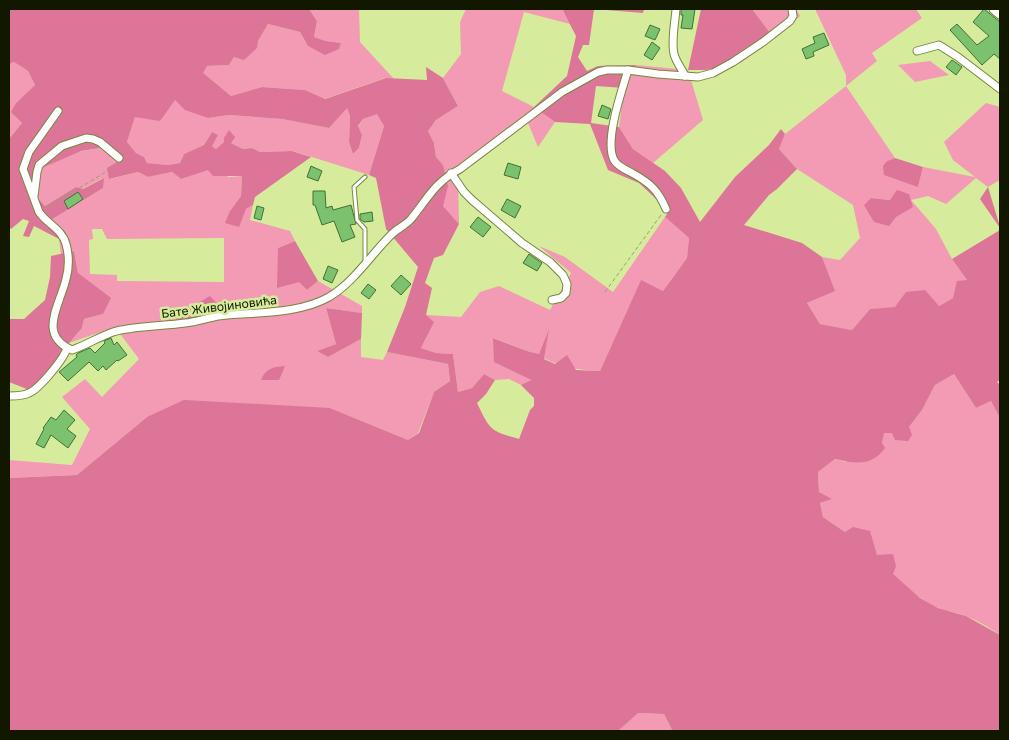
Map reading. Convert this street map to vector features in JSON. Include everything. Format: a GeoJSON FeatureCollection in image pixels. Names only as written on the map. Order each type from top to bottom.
{"type":"FeatureCollection","features":[{"type":"Feature","properties":{"kind":"street"},"geometry":{"type":"LineString","coordinates":[[676,9],[674,54],[685,76]]}},
{"type":"Feature","properties":{"kind":"street","name":"Бате Живојиновића"},"geometry":{"type":"LineString","coordinates":[[67,348],[72,350],[115,332],[187,323],[217,316],[258,314],[311,305],[340,289],[397,228],[408,222],[432,190],[446,176],[460,169],[562,92],[586,78],[607,70],[628,70],[698,77],[714,73],[763,42],[790,21],[793,16],[792,9]]}},
{"type":"Feature","properties":{"kind":"street"},"geometry":{"type":"LineString","coordinates":[[994,9],[1000,14]]}},
{"type":"Feature","properties":{"kind":"street"},"geometry":{"type":"LineString","coordinates":[[918,51],[938,45],[958,56],[1000,89]]}},
{"type":"Feature","properties":{"kind":"street"},"geometry":{"type":"LineString","coordinates":[[628,70],[610,133],[610,152],[615,162],[644,180],[660,195],[666,209]]}},
{"type":"Feature","properties":{"kind":"street"},"geometry":{"type":"LineString","coordinates":[[9,396],[28,394],[34,390],[54,369],[66,353],[67,348],[62,346],[54,337],[52,328],[66,278],[68,252],[62,234],[43,218],[39,212],[23,169],[28,152],[58,111]]}},
{"type":"Feature","properties":{"kind":"street"},"geometry":{"type":"LineString","coordinates":[[35,201],[36,172],[39,165],[62,146],[86,138],[93,138],[119,158]]}},
{"type":"Feature","properties":{"kind":"street"},"geometry":{"type":"LineString","coordinates":[[451,173],[472,200],[522,243],[550,262],[563,275],[567,284],[566,293],[561,298],[552,300]]}},
{"type":"Feature","properties":{"kind":"lane"},"geometry":{"type":"LineString","coordinates":[[365,177],[354,187],[358,220],[365,229],[365,264]]}},
{"type":"Feature","properties":{"kind":"path"},"geometry":{"type":"LineString","coordinates":[[39,212],[114,167]]}},
{"type":"Feature","properties":{"kind":"path"},"geometry":{"type":"LineString","coordinates":[[605,292],[666,209]]}},
{"type":"Feature","properties":{"kind":"shaded area"},"geometry":{"type":"Polygon","coordinates":[[[9,9],[309,9],[317,21],[314,37],[341,43],[339,49],[325,55],[308,46],[300,32],[268,24],[258,41],[257,48],[244,60],[234,57],[229,65],[207,66],[203,73],[231,96],[262,87],[305,90],[325,99],[386,78],[427,80],[426,67],[443,78],[458,106],[436,120],[428,131],[434,143],[436,157],[443,165],[448,186],[443,206],[459,224],[443,255],[434,258],[425,283],[432,288],[426,315],[434,322],[421,348],[436,353],[453,354],[458,392],[472,388],[484,374],[495,380],[486,394],[477,403],[492,428],[502,434],[519,439],[530,410],[534,406],[534,398],[521,385],[531,380],[494,362],[493,338],[539,354],[549,329],[544,359],[555,364],[567,355],[576,370],[600,371],[641,280],[663,291],[687,258],[689,238],[665,217],[669,211],[639,183],[608,170],[590,124],[555,122],[534,107],[567,76],[576,36],[563,11],[565,9],[594,9],[589,45],[583,45],[578,57],[587,71],[598,66],[636,65],[624,88],[596,86],[591,123],[619,127],[633,149],[665,171],[681,188],[700,222],[735,177],[769,145],[781,129],[785,134],[779,149],[797,169],[769,195],[744,225],[802,243],[822,257],[835,291],[807,303],[820,324],[852,330],[870,309],[895,307],[906,292],[925,290],[939,306],[953,298],[957,281],[967,280],[952,259],[1000,230],[1000,380],[997,382],[1000,385],[1000,418],[991,401],[976,408],[954,374],[935,385],[922,410],[909,427],[912,435],[908,441],[895,440],[892,433],[884,433],[882,443],[885,448],[875,458],[863,462],[835,459],[818,472],[819,492],[832,499],[820,503],[823,517],[845,532],[853,527],[870,531],[877,555],[893,554],[896,566],[893,574],[920,598],[938,608],[966,616],[1000,635],[1000,731],[675,731],[672,730],[664,714],[638,713],[618,731],[9,731],[9,478],[77,475],[147,417],[184,400],[330,408],[408,440],[419,433],[434,392],[450,381],[448,364],[387,352],[418,267],[386,229],[376,178],[369,175],[384,126],[377,114],[363,119],[358,126],[362,135],[359,148],[353,154],[349,142],[350,116],[347,108],[329,128],[282,119],[229,115],[208,118],[185,110],[175,100],[160,121],[135,117],[127,142],[136,153],[144,157],[147,163],[168,165],[180,163],[184,154],[204,145],[212,132],[218,135],[212,146],[216,149],[224,142],[224,138],[229,130],[235,137],[231,143],[243,149],[252,148],[260,152],[292,151],[311,157],[255,197],[253,205],[246,209],[239,227],[225,223],[230,211],[241,196],[242,176],[213,176],[208,170],[181,179],[172,172],[148,177],[138,172],[109,179],[107,168],[120,160],[106,147],[81,151],[42,168],[37,197],[45,206],[76,187],[83,189],[104,178],[103,188],[51,220],[59,239],[34,226],[29,237],[23,236],[29,221],[23,219],[11,229],[9,227],[9,139],[22,123],[11,112],[16,103],[35,85],[28,71],[14,62],[9,64],[9,9]]]}},
{"type":"Feature","properties":{"kind":"shaded area"},"geometry":{"type":"Polygon","coordinates":[[[309,9],[359,9],[360,42],[394,79],[385,78],[324,99],[305,90],[262,87],[231,96],[202,73],[207,66],[229,65],[234,57],[258,41],[268,24],[300,32],[308,46],[325,54],[339,49],[341,43],[314,37],[317,21],[309,9]]]}},
{"type":"Feature","properties":{"kind":"shaded area"},"geometry":{"type":"Polygon","coordinates":[[[466,9],[565,9],[563,12],[570,24],[524,12],[502,91],[534,107],[555,122],[538,147],[528,123],[458,176],[459,224],[443,206],[443,165],[436,157],[434,143],[428,131],[436,120],[458,106],[443,78],[461,54],[460,22],[466,9]]]}},
{"type":"Feature","properties":{"kind":"shaded area"},"geometry":{"type":"Polygon","coordinates":[[[594,9],[644,9],[643,13],[594,9]]]}},
{"type":"Feature","properties":{"kind":"shaded area"},"geometry":{"type":"Polygon","coordinates":[[[701,9],[752,9],[774,38],[740,63],[706,70],[688,70],[701,9]]]}},
{"type":"Feature","properties":{"kind":"shaded area"},"geometry":{"type":"Polygon","coordinates":[[[752,9],[796,9],[800,16],[774,38],[752,9]]]}},
{"type":"Feature","properties":{"kind":"shaded area"},"geometry":{"type":"Polygon","coordinates":[[[815,9],[916,9],[922,18],[872,53],[877,61],[846,86],[846,75],[815,9]]]}},
{"type":"Feature","properties":{"kind":"shaded area"},"geometry":{"type":"Polygon","coordinates":[[[930,61],[949,75],[915,82],[898,65],[930,61]]]}},
{"type":"Feature","properties":{"kind":"shaded area"},"geometry":{"type":"Polygon","coordinates":[[[14,62],[28,71],[35,85],[16,103],[12,112],[22,123],[9,139],[9,64],[14,62]]]}},
{"type":"Feature","properties":{"kind":"shaded area"},"geometry":{"type":"Polygon","coordinates":[[[636,65],[688,70],[703,120],[653,163],[633,149],[619,127],[624,88],[636,65]]]}},
{"type":"Feature","properties":{"kind":"shaded area"},"geometry":{"type":"Polygon","coordinates":[[[846,86],[895,158],[887,161],[918,187],[923,167],[975,177],[953,160],[944,142],[986,103],[1000,107],[1000,180],[988,187],[976,178],[946,204],[928,196],[911,200],[936,229],[952,259],[967,280],[953,298],[939,306],[870,309],[852,330],[820,324],[807,303],[834,291],[822,257],[840,260],[860,238],[853,205],[797,169],[779,149],[785,134],[846,86]],[[897,191],[891,200],[871,198],[874,222],[909,194],[897,191]]]}},
{"type":"Feature","properties":{"kind":"shaded area"},"geometry":{"type":"Polygon","coordinates":[[[175,100],[208,118],[229,115],[282,119],[329,128],[347,107],[350,116],[349,142],[353,154],[359,148],[362,135],[358,127],[363,119],[377,113],[384,126],[369,175],[293,151],[260,152],[252,148],[243,149],[224,142],[216,149],[212,146],[212,132],[204,145],[184,154],[180,163],[168,165],[147,163],[144,157],[136,153],[127,142],[135,117],[175,100]]]}},
{"type":"Feature","properties":{"kind":"shaded area"},"geometry":{"type":"Polygon","coordinates":[[[106,147],[120,160],[110,179],[138,172],[148,177],[172,172],[181,179],[208,169],[229,177],[242,176],[241,196],[230,211],[246,209],[253,205],[250,220],[290,231],[295,241],[278,248],[307,290],[318,281],[362,306],[362,313],[326,308],[336,344],[317,351],[328,357],[361,339],[361,357],[383,360],[387,352],[448,364],[450,381],[434,392],[418,433],[408,440],[330,408],[147,417],[77,475],[9,478],[9,460],[72,465],[90,429],[62,397],[85,379],[102,397],[139,359],[115,327],[69,343],[82,328],[84,319],[103,314],[78,273],[74,251],[61,254],[59,239],[51,220],[103,188],[103,178],[82,189],[76,187],[45,206],[37,197],[42,168],[77,152],[106,147]],[[92,229],[93,239],[89,240],[90,274],[117,275],[117,281],[224,282],[224,238],[107,239],[102,229],[92,229]]]}},
{"type":"Feature","properties":{"kind":"shaded area"},"geometry":{"type":"Polygon","coordinates":[[[895,158],[923,167],[918,187],[884,175],[883,166],[887,161],[895,158]]]}},
{"type":"Feature","properties":{"kind":"shaded area"},"geometry":{"type":"Polygon","coordinates":[[[988,187],[1000,227],[1000,228],[980,199],[988,187]]]}},
{"type":"Feature","properties":{"kind":"shaded area"},"geometry":{"type":"Polygon","coordinates":[[[897,190],[909,194],[913,207],[896,217],[889,226],[874,222],[864,205],[871,198],[890,200],[897,190]]]}},
{"type":"Feature","properties":{"kind":"shaded area"},"geometry":{"type":"Polygon","coordinates":[[[665,217],[689,238],[687,258],[663,291],[641,281],[600,371],[571,368],[544,358],[548,332],[539,354],[494,338],[495,362],[531,380],[521,385],[509,379],[495,380],[484,374],[472,388],[458,392],[453,354],[436,353],[421,348],[426,338],[426,315],[461,317],[480,292],[499,286],[550,310],[571,273],[539,246],[565,257],[613,292],[665,217]]]}},
{"type":"Feature","properties":{"kind":"shaded area"},"geometry":{"type":"Polygon","coordinates":[[[295,241],[318,281],[307,290],[299,282],[277,288],[278,248],[295,241]]]}},
{"type":"Feature","properties":{"kind":"shaded area"},"geometry":{"type":"Polygon","coordinates":[[[74,251],[78,273],[111,298],[103,314],[84,319],[82,328],[69,343],[37,393],[9,382],[9,319],[24,319],[45,300],[50,277],[51,256],[74,251]]]}},
{"type":"Feature","properties":{"kind":"shaded area"},"geometry":{"type":"Polygon","coordinates":[[[210,296],[219,306],[233,312],[176,320],[177,315],[193,311],[200,302],[210,296]]]}},
{"type":"Feature","properties":{"kind":"shaded area"},"geometry":{"type":"Polygon","coordinates":[[[326,308],[362,313],[361,339],[328,357],[317,351],[336,344],[326,308]]]}},
{"type":"Feature","properties":{"kind":"shaded area"},"geometry":{"type":"Polygon","coordinates":[[[285,366],[279,380],[261,380],[270,369],[285,366]]]}},
{"type":"Feature","properties":{"kind":"shaded area"},"geometry":{"type":"Polygon","coordinates":[[[954,374],[976,408],[991,401],[1000,418],[1000,635],[970,618],[936,607],[919,596],[892,574],[878,557],[874,548],[823,517],[820,503],[831,499],[819,492],[818,472],[835,459],[846,462],[882,443],[883,433],[892,433],[909,427],[922,410],[935,385],[954,374]]]}},
{"type":"Feature","properties":{"kind":"shaded area"},"geometry":{"type":"Polygon","coordinates":[[[637,713],[664,714],[672,730],[675,731],[618,731],[637,713]]]}},
{"type":"Feature","properties":{"kind":"building"},"geometry":{"type":"Polygon","coordinates":[[[681,9],[695,9],[692,29],[681,28],[683,15],[681,15],[681,9]]]}},
{"type":"Feature","properties":{"kind":"building"},"geometry":{"type":"Polygon","coordinates":[[[984,9],[1000,22],[1000,59],[994,54],[982,65],[950,30],[957,24],[977,45],[989,36],[973,22],[984,9]]]}},
{"type":"Feature","properties":{"kind":"building"},"geometry":{"type":"Polygon","coordinates":[[[650,25],[660,29],[655,40],[645,36],[650,25]]]}},
{"type":"Feature","properties":{"kind":"building"},"geometry":{"type":"Polygon","coordinates":[[[824,33],[829,45],[813,52],[814,56],[806,59],[802,49],[815,43],[813,37],[824,33]]]}},
{"type":"Feature","properties":{"kind":"building"},"geometry":{"type":"Polygon","coordinates":[[[652,42],[660,48],[652,60],[644,55],[652,42]]]}},
{"type":"Feature","properties":{"kind":"building"},"geometry":{"type":"Polygon","coordinates":[[[952,60],[962,67],[956,75],[946,67],[952,60]]]}},
{"type":"Feature","properties":{"kind":"building"},"geometry":{"type":"Polygon","coordinates":[[[602,105],[611,109],[608,119],[598,116],[602,105]]]}},
{"type":"Feature","properties":{"kind":"building"},"geometry":{"type":"Polygon","coordinates":[[[508,163],[521,167],[518,179],[504,175],[508,163]]]}},
{"type":"Feature","properties":{"kind":"building"},"geometry":{"type":"Polygon","coordinates":[[[311,166],[322,171],[318,181],[307,177],[311,166]]]}},
{"type":"Feature","properties":{"kind":"building"},"geometry":{"type":"Polygon","coordinates":[[[313,191],[325,191],[326,208],[332,206],[333,210],[351,205],[356,224],[350,225],[355,237],[342,242],[334,221],[322,225],[315,205],[313,205],[313,191]]]}},
{"type":"Feature","properties":{"kind":"building"},"geometry":{"type":"Polygon","coordinates":[[[78,192],[83,199],[68,209],[64,201],[78,192]]]}},
{"type":"Feature","properties":{"kind":"building"},"geometry":{"type":"Polygon","coordinates":[[[507,199],[521,206],[515,218],[501,210],[507,199]]]}},
{"type":"Feature","properties":{"kind":"building"},"geometry":{"type":"Polygon","coordinates":[[[257,206],[264,208],[261,220],[254,218],[257,206]]]}},
{"type":"Feature","properties":{"kind":"building"},"geometry":{"type":"Polygon","coordinates":[[[372,212],[373,221],[364,222],[360,219],[360,214],[372,212]]]}},
{"type":"Feature","properties":{"kind":"building"},"geometry":{"type":"Polygon","coordinates":[[[478,217],[491,227],[483,237],[470,227],[478,217]]]}},
{"type":"Feature","properties":{"kind":"building"},"geometry":{"type":"Polygon","coordinates":[[[529,254],[542,263],[537,271],[523,263],[529,254]]]}},
{"type":"Feature","properties":{"kind":"building"},"geometry":{"type":"Polygon","coordinates":[[[328,266],[338,270],[332,283],[323,279],[328,266]]]}},
{"type":"Feature","properties":{"kind":"building"},"geometry":{"type":"Polygon","coordinates":[[[401,275],[411,284],[401,295],[391,286],[401,275]]]}},
{"type":"Feature","properties":{"kind":"building"},"geometry":{"type":"Polygon","coordinates":[[[368,284],[376,290],[369,299],[361,293],[368,284]]]}},
{"type":"Feature","properties":{"kind":"building"},"geometry":{"type":"Polygon","coordinates":[[[111,338],[114,345],[117,342],[127,355],[117,360],[106,370],[103,366],[98,371],[89,362],[68,381],[59,372],[77,357],[78,353],[90,348],[95,353],[105,343],[104,341],[111,338]]]}},
{"type":"Feature","properties":{"kind":"building"},"geometry":{"type":"Polygon","coordinates":[[[64,410],[75,420],[67,429],[76,436],[68,448],[51,435],[44,448],[36,444],[43,428],[51,417],[56,420],[64,410]]]}}]}
